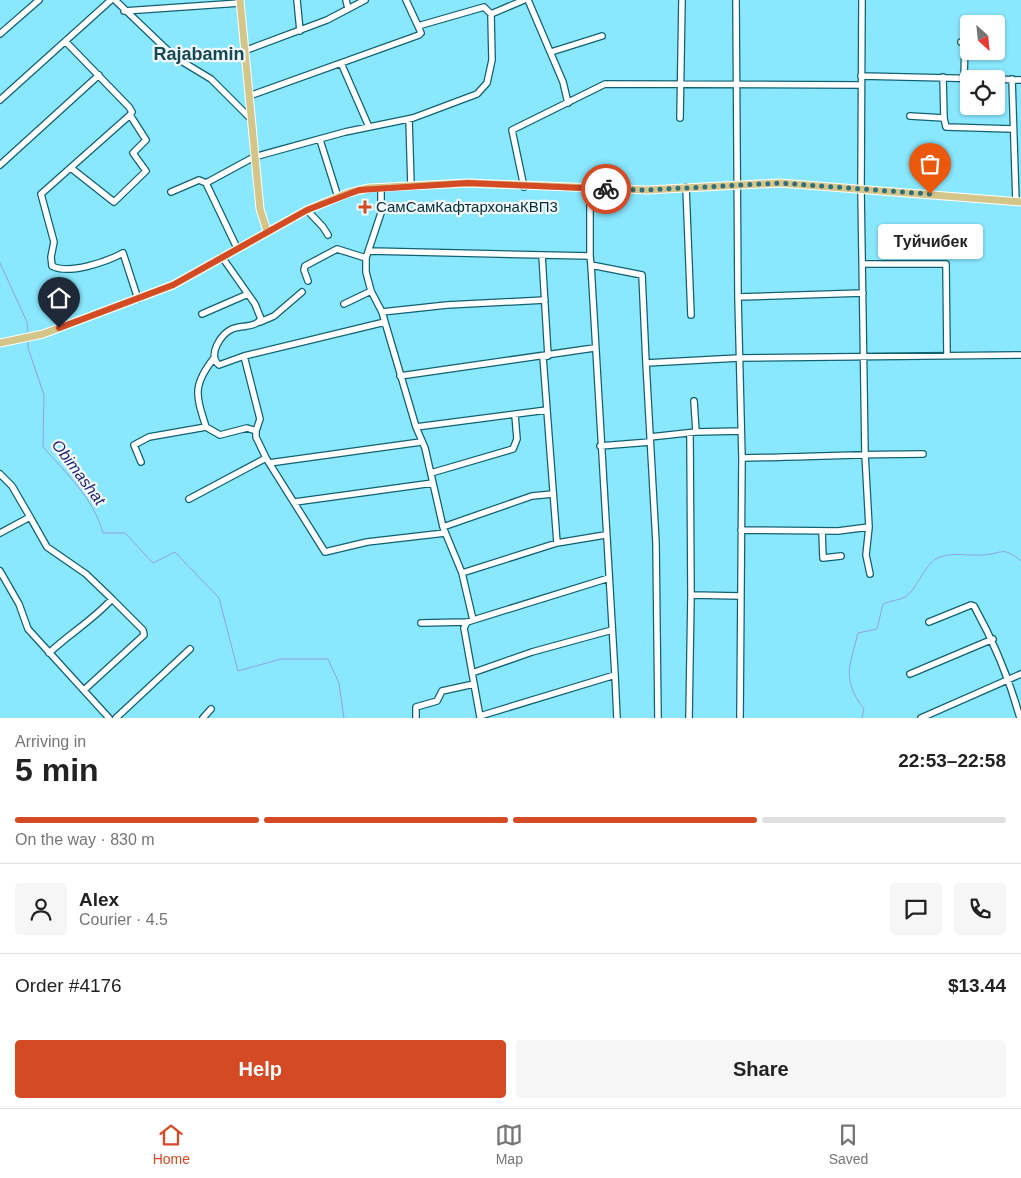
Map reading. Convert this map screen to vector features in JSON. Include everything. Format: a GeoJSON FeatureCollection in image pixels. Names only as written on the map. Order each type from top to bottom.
{"type":"FeatureCollection","features":[{"type":"Feature","properties":{"kind":"main road"},"geometry":{"type":"LineString","coordinates":[[240,1],[260,209],[267,231]]}},
{"type":"Feature","properties":{"kind":"main road"},"geometry":{"type":"LineString","coordinates":[[0,343],[43,334],[173,285],[307,210],[359,190],[381,187],[468,183],[647,190],[780,183],[1019,202]]}},
{"type":"Feature","properties":{"kind":"street"},"geometry":{"type":"LineString","coordinates":[[0,34],[39,0]]}},
{"type":"Feature","properties":{"kind":"street"},"geometry":{"type":"LineString","coordinates":[[0,100],[111,0]]}},
{"type":"Feature","properties":{"kind":"street"},"geometry":{"type":"LineString","coordinates":[[116,0],[124,10],[178,59],[211,79],[251,119]]}},
{"type":"Feature","properties":{"kind":"street"},"geometry":{"type":"LineString","coordinates":[[297,0],[300,31]]}},
{"type":"Feature","properties":{"kind":"street"},"geometry":{"type":"LineString","coordinates":[[346,0],[348,8]]}},
{"type":"Feature","properties":{"kind":"street"},"geometry":{"type":"LineString","coordinates":[[244,52],[300,31],[365,0]]}},
{"type":"Feature","properties":{"kind":"street"},"geometry":{"type":"LineString","coordinates":[[249,96],[419,36],[421,32],[406,0]]}},
{"type":"Feature","properties":{"kind":"street"},"geometry":{"type":"LineString","coordinates":[[492,14],[524,0]]}},
{"type":"Feature","properties":{"kind":"street"},"geometry":{"type":"LineString","coordinates":[[528,0],[563,82],[568,103]]}},
{"type":"Feature","properties":{"kind":"street"},"geometry":{"type":"LineString","coordinates":[[680,118],[682,0]]}},
{"type":"Feature","properties":{"kind":"street"},"geometry":{"type":"LineString","coordinates":[[736,0],[736,184],[742,458],[740,718]]}},
{"type":"Feature","properties":{"kind":"street"},"geometry":{"type":"LineString","coordinates":[[862,0],[861,189],[865,454],[869,527],[866,555],[870,574]]}},
{"type":"Feature","properties":{"kind":"street"},"geometry":{"type":"LineString","coordinates":[[124,10],[240,1]]}},
{"type":"Feature","properties":{"kind":"street"},"geometry":{"type":"LineString","coordinates":[[206,183],[254,157],[369,127],[409,119],[477,94],[483,89],[492,60],[492,14],[484,7],[418,26]]}},
{"type":"Feature","properties":{"kind":"street"},"geometry":{"type":"LineString","coordinates":[[551,52],[602,36]]}},
{"type":"Feature","properties":{"kind":"street"},"geometry":{"type":"LineString","coordinates":[[66,42],[99,74],[132,112],[41,194],[54,242],[51,257],[52,266],[59,270],[91,265],[123,253],[138,299]]}},
{"type":"Feature","properties":{"kind":"street"},"geometry":{"type":"LineString","coordinates":[[341,63],[369,127]]}},
{"type":"Feature","properties":{"kind":"street"},"geometry":{"type":"LineString","coordinates":[[0,165],[99,74]]}},
{"type":"Feature","properties":{"kind":"street"},"geometry":{"type":"LineString","coordinates":[[861,76],[960,78]]}},
{"type":"Feature","properties":{"kind":"street"},"geometry":{"type":"LineString","coordinates":[[943,77],[946,127],[1013,129]]}},
{"type":"Feature","properties":{"kind":"street"},"geometry":{"type":"LineString","coordinates":[[1005,80],[1021,80]]}},
{"type":"Feature","properties":{"kind":"street"},"geometry":{"type":"LineString","coordinates":[[1012,80],[1013,129],[1019,202]]}},
{"type":"Feature","properties":{"kind":"street"},"geometry":{"type":"LineString","coordinates":[[524,186],[512,130],[605,84],[735,83],[861,85]]}},
{"type":"Feature","properties":{"kind":"street"},"geometry":{"type":"LineString","coordinates":[[71,168],[114,202],[146,171],[133,153],[146,139],[130,115]]}},
{"type":"Feature","properties":{"kind":"street"},"geometry":{"type":"LineString","coordinates":[[910,116],[944,118]]}},
{"type":"Feature","properties":{"kind":"street"},"geometry":{"type":"LineString","coordinates":[[409,119],[411,186]]}},
{"type":"Feature","properties":{"kind":"street"},"geometry":{"type":"LineString","coordinates":[[320,140],[338,197]]}},
{"type":"Feature","properties":{"kind":"street"},"geometry":{"type":"LineString","coordinates":[[171,192],[199,180],[206,183],[237,248]]}},
{"type":"Feature","properties":{"kind":"street"},"geometry":{"type":"LineString","coordinates":[[381,187],[381,212],[366,258],[366,272],[371,291],[382,312],[431,474],[444,530],[462,573],[470,621]]}},
{"type":"Feature","properties":{"kind":"street"},"geometry":{"type":"LineString","coordinates":[[686,187],[691,315]]}},
{"type":"Feature","properties":{"kind":"street"},"geometry":{"type":"LineString","coordinates":[[590,188],[590,256],[594,348],[617,718]]}},
{"type":"Feature","properties":{"kind":"street"},"geometry":{"type":"LineString","coordinates":[[307,210],[328,235]]}},
{"type":"Feature","properties":{"kind":"street"},"geometry":{"type":"LineString","coordinates":[[308,281],[305,266],[337,249],[366,258]]}},
{"type":"Feature","properties":{"kind":"street"},"geometry":{"type":"LineString","coordinates":[[369,251],[590,256]]}},
{"type":"Feature","properties":{"kind":"street"},"geometry":{"type":"LineString","coordinates":[[542,255],[548,356]]}},
{"type":"Feature","properties":{"kind":"street"},"geometry":{"type":"LineString","coordinates":[[222,257],[248,294],[261,318],[260,322]]}},
{"type":"Feature","properties":{"kind":"street"},"geometry":{"type":"LineString","coordinates":[[863,264],[946,264],[947,355]]}},
{"type":"Feature","properties":{"kind":"street"},"geometry":{"type":"LineString","coordinates":[[591,265],[642,275],[656,543],[658,718]]}},
{"type":"Feature","properties":{"kind":"street"},"geometry":{"type":"LineString","coordinates":[[344,304],[371,291]]}},
{"type":"Feature","properties":{"kind":"street"},"geometry":{"type":"LineString","coordinates":[[302,292],[274,316],[260,322],[232,329],[225,334],[214,351],[214,358],[219,365],[244,356],[385,322]]}},
{"type":"Feature","properties":{"kind":"street"},"geometry":{"type":"LineString","coordinates":[[738,297],[863,293]]}},
{"type":"Feature","properties":{"kind":"street"},"geometry":{"type":"LineString","coordinates":[[202,314],[248,294]]}},
{"type":"Feature","properties":{"kind":"street"},"geometry":{"type":"LineString","coordinates":[[382,312],[447,305],[545,300]]}},
{"type":"Feature","properties":{"kind":"street"},"geometry":{"type":"LineString","coordinates":[[400,376],[594,348]]}},
{"type":"Feature","properties":{"kind":"street"},"geometry":{"type":"LineString","coordinates":[[646,363],[739,358],[1021,355]]}},
{"type":"Feature","properties":{"kind":"street"},"geometry":{"type":"LineString","coordinates":[[244,356],[260,419],[256,437],[268,460],[325,552],[367,542],[444,530],[532,496],[553,494]]}},
{"type":"Feature","properties":{"kind":"street"},"geometry":{"type":"LineString","coordinates":[[548,356],[544,357],[557,543]]}},
{"type":"Feature","properties":{"kind":"street"},"geometry":{"type":"LineString","coordinates":[[206,427],[197,392],[201,375],[214,358]]}},
{"type":"Feature","properties":{"kind":"street"},"geometry":{"type":"LineString","coordinates":[[689,718],[694,401]]}},
{"type":"Feature","properties":{"kind":"street"},"geometry":{"type":"LineString","coordinates":[[416,427],[547,410]]}},
{"type":"Feature","properties":{"kind":"street"},"geometry":{"type":"LineString","coordinates":[[431,474],[513,449],[517,439],[515,415]]}},
{"type":"Feature","properties":{"kind":"street"},"geometry":{"type":"LineString","coordinates":[[141,462],[134,445],[149,437],[206,427],[220,435],[247,428],[256,431]]}},
{"type":"Feature","properties":{"kind":"street"},"geometry":{"type":"LineString","coordinates":[[600,446],[693,432],[741,431]]}},
{"type":"Feature","properties":{"kind":"street"},"geometry":{"type":"LineString","coordinates":[[189,499],[268,460],[421,442]]}},
{"type":"Feature","properties":{"kind":"street"},"geometry":{"type":"LineString","coordinates":[[742,458],[923,454]]}},
{"type":"Feature","properties":{"kind":"street"},"geometry":{"type":"LineString","coordinates":[[0,474],[12,486],[46,547],[86,574],[142,630],[144,635],[84,690]]}},
{"type":"Feature","properties":{"kind":"street"},"geometry":{"type":"LineString","coordinates":[[295,502],[433,483]]}},
{"type":"Feature","properties":{"kind":"street"},"geometry":{"type":"LineString","coordinates":[[0,533],[30,517]]}},
{"type":"Feature","properties":{"kind":"street"},"geometry":{"type":"LineString","coordinates":[[741,530],[822,531],[869,527]]}},
{"type":"Feature","properties":{"kind":"street"},"geometry":{"type":"LineString","coordinates":[[822,531],[824,558],[840,556]]}},
{"type":"Feature","properties":{"kind":"street"},"geometry":{"type":"LineString","coordinates":[[462,573],[557,543],[605,535]]}},
{"type":"Feature","properties":{"kind":"street"},"geometry":{"type":"LineString","coordinates":[[0,570],[19,604],[28,629],[109,718]]}},
{"type":"Feature","properties":{"kind":"street"},"geometry":{"type":"LineString","coordinates":[[421,623],[470,621],[609,578]]}},
{"type":"Feature","properties":{"kind":"street"},"geometry":{"type":"LineString","coordinates":[[691,595],[740,596]]}},
{"type":"Feature","properties":{"kind":"street"},"geometry":{"type":"LineString","coordinates":[[49,653],[66,637],[102,610],[112,599]]}},
{"type":"Feature","properties":{"kind":"street"},"geometry":{"type":"LineString","coordinates":[[928,622],[971,605],[974,606],[993,640],[1010,680],[1020,718]]}},
{"type":"Feature","properties":{"kind":"street"},"geometry":{"type":"LineString","coordinates":[[470,621],[464,628],[480,717],[615,675]]}},
{"type":"Feature","properties":{"kind":"street"},"geometry":{"type":"LineString","coordinates":[[472,673],[532,652],[612,630]]}},
{"type":"Feature","properties":{"kind":"street"},"geometry":{"type":"LineString","coordinates":[[910,674],[993,640]]}},
{"type":"Feature","properties":{"kind":"street"},"geometry":{"type":"LineString","coordinates":[[116,718],[190,648]]}},
{"type":"Feature","properties":{"kind":"street"},"geometry":{"type":"LineString","coordinates":[[921,718],[1021,674]]}},
{"type":"Feature","properties":{"kind":"street"},"geometry":{"type":"LineString","coordinates":[[416,718],[416,707],[437,700],[442,691],[474,684]]}},
{"type":"Feature","properties":{"kind":"street"},"geometry":{"type":"LineString","coordinates":[[202,718],[211,709]]}},
{"type":"Feature","properties":{"kind":"waterway","name":"Obimashat"},"geometry":{"type":"LineString","coordinates":[[0,263],[27,322],[28,333]]}},
{"type":"Feature","properties":{"kind":"waterway","name":"Obimashat"},"geometry":{"type":"LineString","coordinates":[[28,340],[28,348],[44,395],[43,447],[86,498],[99,521],[103,533],[125,533],[153,563],[175,552],[219,598],[238,671],[281,659],[328,659],[339,683],[344,718]]}},
{"type":"Feature","properties":{"kind":"waterway","name":"Obimashat"},"geometry":{"type":"LineString","coordinates":[[862,718],[864,709],[852,689],[849,672],[850,664],[858,633],[877,629],[883,604],[905,597],[930,564],[940,557],[956,554],[982,555],[1006,552],[1021,561]]}},
{"type":"Feature","properties":{"kind":"way so far"},"geometry":{"type":"LineString","coordinates":[[606,189],[647,190],[780,183],[930,194]]}},
{"type":"Feature","properties":{"kind":"place","name":"Туйчибек"},"geometry":{"type":"Point","coordinates":[930,194]}},
{"type":"Feature","properties":{"kind":"place","name":"СамСамКафтархонаКВП3"},"geometry":{"type":"Point","coordinates":[365,207]}},
{"type":"Feature","properties":{"kind":"district","name":"Rajabamin"},"geometry":{"type":"Point","coordinates":[199,54]}},
{"type":"Feature","properties":{"kind":"route"},"geometry":{"type":"LineString","coordinates":[[59,328],[173,285],[307,210],[359,190],[468,183],[606,189]]}}]}
